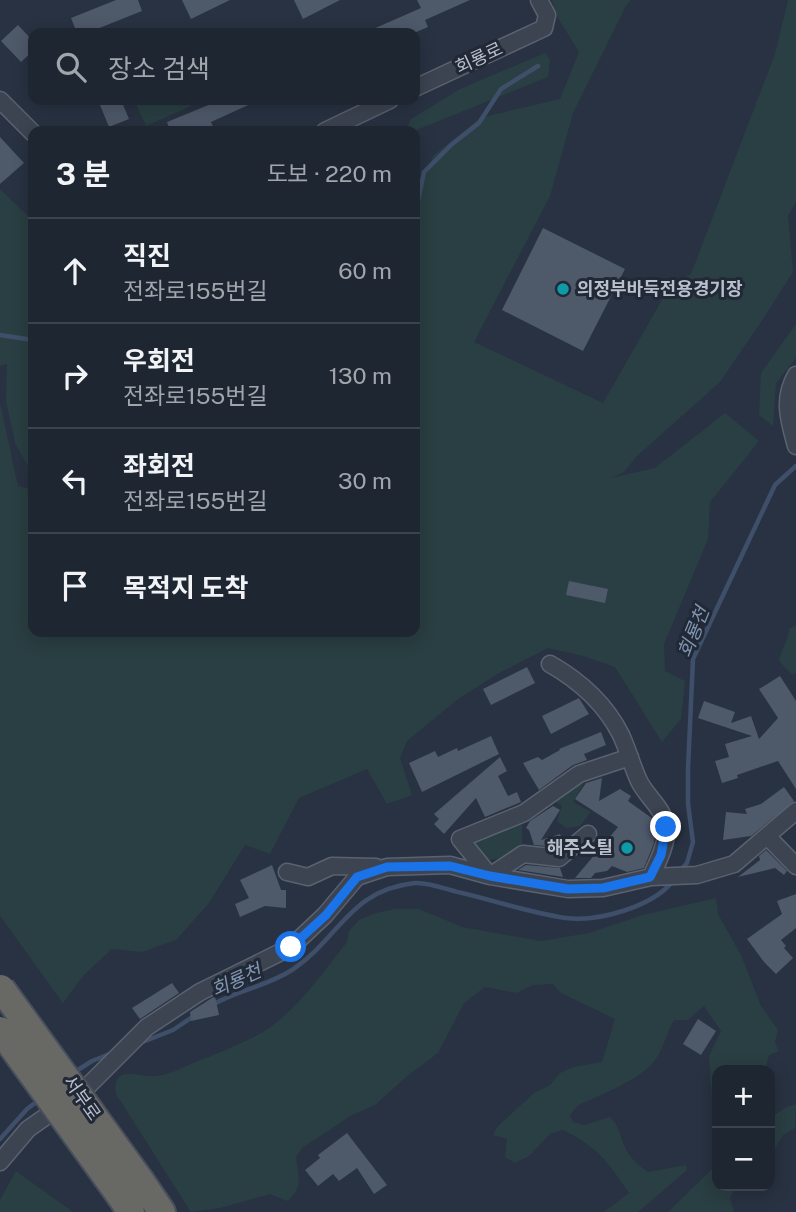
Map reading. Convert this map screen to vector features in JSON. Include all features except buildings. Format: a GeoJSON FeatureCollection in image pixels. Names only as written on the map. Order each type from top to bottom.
{"type":"FeatureCollection","features":[{"type":"Feature","properties":{"kind":"highway","name":"서부로"},"geometry":{"type":"LineString","coordinates":[[1,987],[130,1196]]}},
{"type":"Feature","properties":{"kind":"highway","name":"서부로"},"geometry":{"type":"LineString","coordinates":[[0,1030],[130,1196],[162,1212]]}},
{"type":"Feature","properties":{"kind":"street","name":"회룡로"},"geometry":{"type":"LineString","coordinates":[[420,86],[544,28],[547,15],[539,0]]}},
{"type":"Feature","properties":{"kind":"street"},"geometry":{"type":"LineString","coordinates":[[0,100],[28,128]]}},
{"type":"Feature","properties":{"kind":"street"},"geometry":{"type":"LineString","coordinates":[[335,126],[380,105]]}},
{"type":"Feature","properties":{"kind":"street"},"geometry":{"type":"LineString","coordinates":[[795,443],[786,403],[789,387],[796,375]]}},
{"type":"Feature","properties":{"kind":"street"},"geometry":{"type":"LineString","coordinates":[[551,664],[588,690],[621,735],[639,782],[659,811],[666,827],[661,855],[650,877]]}},
{"type":"Feature","properties":{"kind":"street"},"geometry":{"type":"LineString","coordinates":[[490,876],[460,839],[524,813],[579,774],[630,757]]}},
{"type":"Feature","properties":{"kind":"street"},"geometry":{"type":"LineString","coordinates":[[287,872],[308,877],[332,866],[450,866],[490,876],[568,889],[603,888],[650,877],[697,875],[734,864],[796,811]]}},
{"type":"Feature","properties":{"kind":"street"},"geometry":{"type":"LineString","coordinates":[[490,876],[523,854],[559,858],[588,834]]}},
{"type":"Feature","properties":{"kind":"street"},"geometry":{"type":"LineString","coordinates":[[768,837],[796,866]]}},
{"type":"Feature","properties":{"kind":"street"},"geometry":{"type":"LineString","coordinates":[[0,1162],[29,1129],[85,1089],[140,1033],[200,992],[291,947],[326,915],[357,877],[387,867]]}},
{"type":"Feature","properties":{"kind":"green space"},"geometry":{"type":"Polygon","coordinates":[[[552,0],[631,0],[573,113],[550,196],[474,342],[603,403],[671,284],[691,274],[775,54],[788,0],[796,0],[796,202],[788,216],[793,272],[720,382],[637,456],[624,472],[611,478],[655,468],[725,413],[759,441],[710,502],[708,539],[664,644],[665,671],[685,681],[681,719],[662,742],[615,667],[548,648],[499,673],[458,699],[407,741],[400,758],[412,795],[387,804],[367,769],[299,798],[270,854],[245,845],[209,903],[176,940],[142,952],[112,949],[85,974],[63,1003],[0,916],[0,403],[18,486],[28,489],[28,637],[420,637],[420,190],[433,156],[480,118],[560,99],[579,52],[558,18],[552,0]]]}},
{"type":"Feature","properties":{"kind":"green space"},"geometry":{"type":"Polygon","coordinates":[[[545,53],[550,59],[548,77],[420,129],[420,126],[408,126],[411,119],[460,89],[545,53]]]}},
{"type":"Feature","properties":{"kind":"green space"},"geometry":{"type":"Polygon","coordinates":[[[136,105],[191,106],[146,126],[136,105]]]}},
{"type":"Feature","properties":{"kind":"green space"},"geometry":{"type":"Polygon","coordinates":[[[0,189],[28,216],[28,466],[15,443],[6,401],[7,364],[0,366],[0,189]]]}},
{"type":"Feature","properties":{"kind":"green space"},"geometry":{"type":"Polygon","coordinates":[[[796,324],[796,358],[776,383],[773,426],[759,415],[761,373],[796,324]]]}},
{"type":"Feature","properties":{"kind":"green space"},"geometry":{"type":"Polygon","coordinates":[[[796,625],[796,673],[792,675],[779,661],[789,629],[796,625]]]}},
{"type":"Feature","properties":{"kind":"green space"},"geometry":{"type":"Polygon","coordinates":[[[584,773],[583,785],[573,802],[591,812],[580,826],[566,828],[557,821],[562,806],[550,798],[584,773]]]}},
{"type":"Feature","properties":{"kind":"green space"},"geometry":{"type":"Polygon","coordinates":[[[522,815],[522,844],[505,858],[480,861],[466,840],[522,815]]]}},
{"type":"Feature","properties":{"kind":"green space"},"geometry":{"type":"Polygon","coordinates":[[[716,898],[718,914],[741,955],[761,1006],[778,1030],[775,1043],[779,1051],[769,1055],[766,1065],[712,1065],[712,1099],[709,1056],[721,1031],[704,1006],[688,1020],[674,1020],[658,1055],[644,1071],[616,1088],[577,1106],[570,1115],[573,1122],[584,1125],[610,1117],[629,1155],[648,1172],[686,1165],[687,1170],[638,1212],[604,1212],[629,1193],[601,1156],[563,1130],[550,1134],[529,1156],[515,1163],[505,1157],[507,1139],[493,1135],[498,1126],[534,1093],[550,1085],[560,1073],[574,1067],[602,1062],[615,1019],[561,993],[553,984],[533,985],[516,993],[485,987],[464,1003],[438,1053],[375,1105],[352,1115],[302,1148],[296,1157],[298,1186],[287,1201],[270,1194],[220,1208],[191,1212],[116,1094],[116,1085],[122,1075],[154,1076],[173,1072],[244,1042],[275,1024],[298,1003],[319,978],[347,942],[349,931],[359,920],[376,913],[395,909],[419,909],[462,927],[541,941],[589,933],[643,915],[716,898]]]}},
{"type":"Feature","properties":{"kind":"green space"},"geometry":{"type":"Polygon","coordinates":[[[796,1104],[795,1128],[783,1135],[775,1148],[775,1115],[796,1104]]]}},
{"type":"Feature","properties":{"kind":"green space"},"geometry":{"type":"Polygon","coordinates":[[[712,1169],[712,1191],[734,1191],[730,1198],[734,1212],[668,1212],[712,1169]]]}},
{"type":"Feature","properties":{"kind":"green space"},"geometry":{"type":"Polygon","coordinates":[[[16,1171],[73,1212],[0,1212],[0,1200],[16,1171]]]}},
{"type":"Feature","properties":{"kind":"waterway"},"geometry":{"type":"LineString","coordinates":[[420,191],[424,172],[451,145],[479,123],[501,89],[538,66]]}},
{"type":"Feature","properties":{"kind":"waterway"},"geometry":{"type":"LineString","coordinates":[[0,335],[28,339]]}},
{"type":"Feature","properties":{"kind":"waterway","name":"회룡천"},"geometry":{"type":"LineString","coordinates":[[680,871],[687,863],[693,842],[688,804],[693,659],[775,485],[796,466]]}},
{"type":"Feature","properties":{"kind":"waterway","name":"회룡천"},"geometry":{"type":"LineString","coordinates":[[214,1004],[292,970],[360,905],[393,887],[426,884],[540,913],[579,919],[624,911],[652,898],[673,881]]}},
{"type":"Feature","properties":{"kind":"waterway","name":"회룡천"},"geometry":{"type":"LineString","coordinates":[[140,1043],[173,1030],[194,1016]]}},
{"type":"Feature","properties":{"kind":"waterway","name":"회룡천"},"geometry":{"type":"LineString","coordinates":[[73,1073],[112,1053]]}},
{"type":"Feature","properties":{"kind":"waterway","name":"회룡천"},"geometry":{"type":"LineString","coordinates":[[0,1139],[27,1109],[39,1100]]}},
{"type":"Feature","properties":{"kind":"place","name":"의정부바둑전용경기장"},"geometry":{"type":"Point","coordinates":[563,289]}},
{"type":"Feature","properties":{"kind":"place","name":"해주스틸"},"geometry":{"type":"Point","coordinates":[627,848]}},
{"type":"Feature","properties":{"kind":"route"},"geometry":{"type":"LineString","coordinates":[[291,947],[326,915],[357,877],[387,867],[450,866],[490,876],[568,889],[603,888],[650,877],[661,855],[666,827]]}}]}
